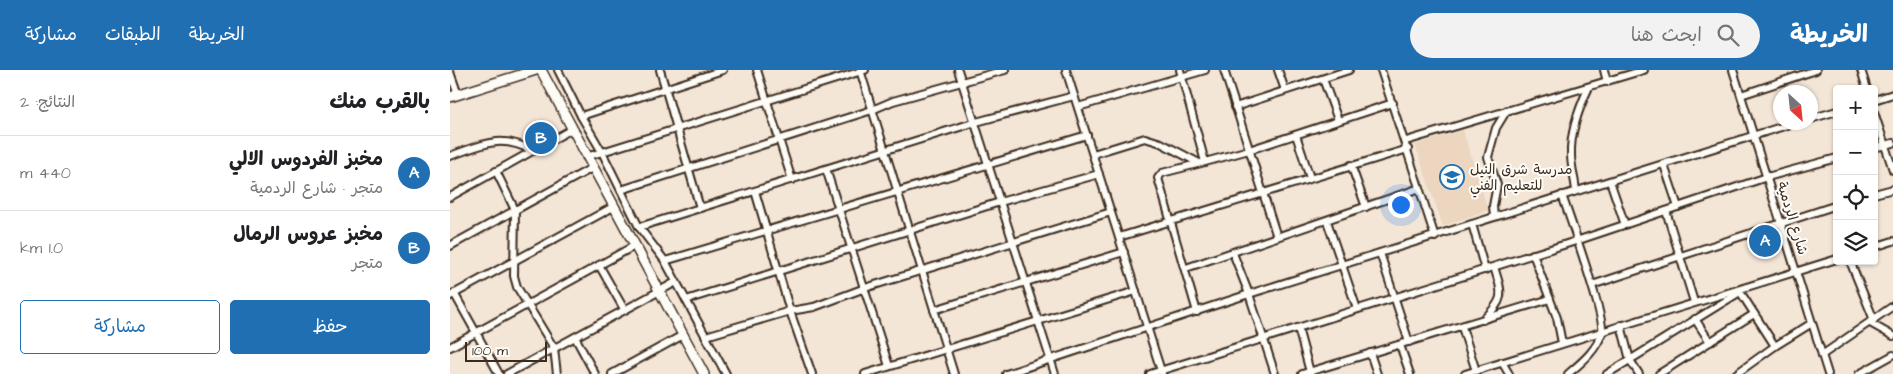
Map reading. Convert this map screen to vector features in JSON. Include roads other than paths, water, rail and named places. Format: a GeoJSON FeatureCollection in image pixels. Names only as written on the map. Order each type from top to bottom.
{"type":"FeatureCollection","features":[{"type":"Feature","properties":{"kind":"street"},"geometry":{"type":"LineString","coordinates":[[450,72],[454,96],[536,70]]}},
{"type":"Feature","properties":{"kind":"street"},"geometry":{"type":"LineString","coordinates":[[541,70],[683,335],[701,373]]}},
{"type":"Feature","properties":{"kind":"street"},"geometry":{"type":"LineString","coordinates":[[558,70],[602,152],[639,228],[665,261],[726,374]]}},
{"type":"Feature","properties":{"kind":"street"},"geometry":{"type":"LineString","coordinates":[[660,70],[700,208]]}},
{"type":"Feature","properties":{"kind":"street"},"geometry":{"type":"LineString","coordinates":[[581,116],[723,70]]}},
{"type":"Feature","properties":{"kind":"street"},"geometry":{"type":"LineString","coordinates":[[758,70],[792,180]]}},
{"type":"Feature","properties":{"kind":"street"},"geometry":{"type":"LineString","coordinates":[[586,157],[862,70],[872,110],[954,374]]}},
{"type":"Feature","properties":{"kind":"street"},"geometry":{"type":"LineString","coordinates":[[958,70],[1055,374]]}},
{"type":"Feature","properties":{"kind":"street"},"geometry":{"type":"LineString","coordinates":[[621,190],[872,110],[893,101],[1005,70]]}},
{"type":"Feature","properties":{"kind":"street"},"geometry":{"type":"LineString","coordinates":[[1066,70],[1162,372]]}},
{"type":"Feature","properties":{"kind":"street"},"geometry":{"type":"LineString","coordinates":[[1078,107],[1182,73],[1205,70]]}},
{"type":"Feature","properties":{"kind":"street"},"geometry":{"type":"LineString","coordinates":[[1224,70],[1277,237]]}},
{"type":"Feature","properties":{"kind":"street"},"geometry":{"type":"LineString","coordinates":[[1278,70],[1285,90]]}},
{"type":"Feature","properties":{"kind":"street"},"geometry":{"type":"LineString","coordinates":[[1235,107],[1349,70]]}},
{"type":"Feature","properties":{"kind":"street"},"geometry":{"type":"LineString","coordinates":[[1381,70],[1406,141],[1435,237]]}},
{"type":"Feature","properties":{"kind":"street"},"geometry":{"type":"LineString","coordinates":[[1604,70],[1607,82]]}},
{"type":"Feature","properties":{"kind":"street"},"geometry":{"type":"LineString","coordinates":[[1406,141],[1644,70]]}},
{"type":"Feature","properties":{"kind":"street","name":"شارع الردمية"},"geometry":{"type":"LineString","coordinates":[[1733,70],[1828,374]]}},
{"type":"Feature","properties":{"kind":"street"},"geometry":{"type":"LineString","coordinates":[[1741,94],[1816,70]]}},
{"type":"Feature","properties":{"kind":"street"},"geometry":{"type":"LineString","coordinates":[[1861,70],[1866,85]]}},
{"type":"Feature","properties":{"kind":"street"},"geometry":{"type":"LineString","coordinates":[[1182,73],[1202,162]]}},
{"type":"Feature","properties":{"kind":"street"},"geometry":{"type":"LineString","coordinates":[[1323,79],[1338,120]]}},
{"type":"Feature","properties":{"kind":"street"},"geometry":{"type":"LineString","coordinates":[[1576,191],[1571,158],[1572,137],[1580,108],[1589,87]]}},
{"type":"Feature","properties":{"kind":"street"},"geometry":{"type":"LineString","coordinates":[[1878,99],[1893,94]]}},
{"type":"Feature","properties":{"kind":"street"},"geometry":{"type":"LineString","coordinates":[[639,228],[976,122],[1074,96]]}},
{"type":"Feature","properties":{"kind":"street"},"geometry":{"type":"LineString","coordinates":[[1197,312],[1186,268],[1158,178],[1159,175],[1249,150],[1393,104]]}},
{"type":"Feature","properties":{"kind":"street"},"geometry":{"type":"LineString","coordinates":[[1494,217],[1493,206],[1498,185],[1488,157],[1496,128],[1507,110]]}},
{"type":"Feature","properties":{"kind":"street"},"geometry":{"type":"LineString","coordinates":[[1818,117],[1833,112]]}},
{"type":"Feature","properties":{"kind":"street"},"geometry":{"type":"LineString","coordinates":[[1878,124],[1893,170]]}},
{"type":"Feature","properties":{"kind":"street"},"geometry":{"type":"LineString","coordinates":[[450,197],[572,129]]}},
{"type":"Feature","properties":{"kind":"street"},"geometry":{"type":"LineString","coordinates":[[1006,374],[1250,294],[1773,129]]}},
{"type":"Feature","properties":{"kind":"street"},"geometry":{"type":"LineString","coordinates":[[665,261],[766,232],[897,190],[1087,135]]}},
{"type":"Feature","properties":{"kind":"street"},"geometry":{"type":"LineString","coordinates":[[1296,135],[1310,178]]}},
{"type":"Feature","properties":{"kind":"street"},"geometry":{"type":"LineString","coordinates":[[1093,154],[1145,138],[1161,143],[1202,162]]}},
{"type":"Feature","properties":{"kind":"street"},"geometry":{"type":"LineString","coordinates":[[450,156],[502,140],[521,144],[533,150]]}},
{"type":"Feature","properties":{"kind":"street"},"geometry":{"type":"LineString","coordinates":[[1878,147],[1893,142]]}},
{"type":"Feature","properties":{"kind":"street"},"geometry":{"type":"LineString","coordinates":[[1119,237],[1408,149]]}},
{"type":"Feature","properties":{"kind":"street"},"geometry":{"type":"LineString","coordinates":[[1150,374],[1162,372],[1395,297],[1486,270],[1725,193],[1767,177],[1833,159]]}},
{"type":"Feature","properties":{"kind":"street"},"geometry":{"type":"LineString","coordinates":[[1664,164],[1678,207]]}},
{"type":"Feature","properties":{"kind":"street"},"geometry":{"type":"LineString","coordinates":[[1351,165],[1366,207]]}},
{"type":"Feature","properties":{"kind":"street"},"geometry":{"type":"LineString","coordinates":[[450,246],[592,168]]}},
{"type":"Feature","properties":{"kind":"street"},"geometry":{"type":"LineString","coordinates":[[826,169],[889,366]]}},
{"type":"Feature","properties":{"kind":"street"},"geometry":{"type":"LineString","coordinates":[[496,171],[515,210],[514,276],[517,287],[554,348],[557,374]]}},
{"type":"Feature","properties":{"kind":"street"},"geometry":{"type":"LineString","coordinates":[[686,300],[852,250],[1000,202],[1099,174]]}},
{"type":"Feature","properties":{"kind":"street"},"geometry":{"type":"LineString","coordinates":[[1610,181],[1625,225]]}},
{"type":"Feature","properties":{"kind":"street"},"geometry":{"type":"LineString","coordinates":[[1186,268],[1420,188]]}},
{"type":"Feature","properties":{"kind":"street"},"geometry":{"type":"LineString","coordinates":[[1878,193],[1893,189]]}},
{"type":"Feature","properties":{"kind":"street"},"geometry":{"type":"LineString","coordinates":[[755,191],[778,273],[812,374]]}},
{"type":"Feature","properties":{"kind":"street"},"geometry":{"type":"LineString","coordinates":[[1562,195],[1592,285],[1602,331],[1591,354],[1568,374]]}},
{"type":"Feature","properties":{"kind":"street"},"geometry":{"type":"LineString","coordinates":[[1592,285],[1833,206]]}},
{"type":"Feature","properties":{"kind":"street"},"geometry":{"type":"LineString","coordinates":[[499,374],[452,294],[613,207]]}},
{"type":"Feature","properties":{"kind":"street"},"geometry":{"type":"LineString","coordinates":[[706,336],[790,311],[814,307],[865,288],[1111,212]]}},
{"type":"Feature","properties":{"kind":"street"},"geometry":{"type":"LineString","coordinates":[[1666,212],[1694,302]]}},
{"type":"Feature","properties":{"kind":"street"},"geometry":{"type":"LineString","coordinates":[[1327,221],[1357,309]]}},
{"type":"Feature","properties":{"kind":"street"},"geometry":{"type":"LineString","coordinates":[[1472,224],[1486,270]]}},
{"type":"Feature","properties":{"kind":"street"},"geometry":{"type":"LineString","coordinates":[[1878,246],[1893,241]]}},
{"type":"Feature","properties":{"kind":"street"},"geometry":{"type":"LineString","coordinates":[[450,348],[634,246]]}},
{"type":"Feature","properties":{"kind":"street"},"geometry":{"type":"LineString","coordinates":[[934,310],[1124,252]]}},
{"type":"Feature","properties":{"kind":"street"},"geometry":{"type":"LineString","coordinates":[[1233,252],[1250,294],[1275,374]]}},
{"type":"Feature","properties":{"kind":"street"},"geometry":{"type":"LineString","coordinates":[[1380,253],[1409,342]]}},
{"type":"Feature","properties":{"kind":"street"},"geometry":{"type":"LineString","coordinates":[[1533,254],[1550,299],[1562,343]]}},
{"type":"Feature","properties":{"kind":"street"},"geometry":{"type":"LineString","coordinates":[[1465,374],[1833,260]]}},
{"type":"Feature","properties":{"kind":"street"},"geometry":{"type":"LineString","coordinates":[[600,265],[624,309]]}},
{"type":"Feature","properties":{"kind":"street"},"geometry":{"type":"LineString","coordinates":[[1851,265],[1872,321],[1893,336]]}},
{"type":"Feature","properties":{"kind":"street"},"geometry":{"type":"LineString","coordinates":[[1480,322],[1497,306],[1501,299],[1502,292],[1494,267]]}},
{"type":"Feature","properties":{"kind":"street"},"geometry":{"type":"LineString","coordinates":[[507,374],[676,282]]}},
{"type":"Feature","properties":{"kind":"street"},"geometry":{"type":"LineString","coordinates":[[1739,290],[1775,346]]}},
{"type":"Feature","properties":{"kind":"street"},"geometry":{"type":"LineString","coordinates":[[1607,374],[1739,290]]}},
{"type":"Feature","properties":{"kind":"street"},"geometry":{"type":"LineString","coordinates":[[864,374],[1136,291]]}},
{"type":"Feature","properties":{"kind":"street"},"geometry":{"type":"LineString","coordinates":[[1302,374],[1480,322],[1550,299]]}},
{"type":"Feature","properties":{"kind":"street"},"geometry":{"type":"LineString","coordinates":[[1822,355],[1893,306]]}},
{"type":"Feature","properties":{"kind":"street"},"geometry":{"type":"LineString","coordinates":[[1659,374],[1754,314]]}},
{"type":"Feature","properties":{"kind":"street"},"geometry":{"type":"LineString","coordinates":[[1695,319],[1710,342]]}},
{"type":"Feature","properties":{"kind":"street"},"geometry":{"type":"LineString","coordinates":[[1736,374],[1775,346],[1812,323]]}},
{"type":"Feature","properties":{"kind":"street"},"geometry":{"type":"LineString","coordinates":[[1621,326],[1630,360],[1639,374]]}},
{"type":"Feature","properties":{"kind":"street"},"geometry":{"type":"LineString","coordinates":[[1462,327],[1476,371]]}},
{"type":"Feature","properties":{"kind":"street"},"geometry":{"type":"LineString","coordinates":[[1298,328],[1310,372]]}},
{"type":"Feature","properties":{"kind":"street"},"geometry":{"type":"LineString","coordinates":[[612,374],[683,335]]}},
{"type":"Feature","properties":{"kind":"street"},"geometry":{"type":"LineString","coordinates":[[575,337],[595,374]]}},
{"type":"Feature","properties":{"kind":"street"},"geometry":{"type":"LineString","coordinates":[[1400,345],[1410,374]]}},
{"type":"Feature","properties":{"kind":"street"},"geometry":{"type":"LineString","coordinates":[[1370,354],[1377,374]]}},
{"type":"Feature","properties":{"kind":"street"},"geometry":{"type":"LineString","coordinates":[[1858,374],[1893,355]]}},
{"type":"Feature","properties":{"kind":"street"},"geometry":{"type":"LineString","coordinates":[[1502,362],[1509,374]]}},
{"type":"Feature","properties":{"kind":"place","name":"مخبز عروس الرمال"},"geometry":{"type":"Point","coordinates":[541,138]}},
{"type":"Feature","properties":{"kind":"place","name":"مدرسة شرق النيل للتعليم الفني"},"geometry":{"type":"Point","coordinates":[1452,177]}},
{"type":"Feature","properties":{"kind":"place","name":"مخبز الفردوس الالي"},"geometry":{"type":"Point","coordinates":[1765,241]}}]}
